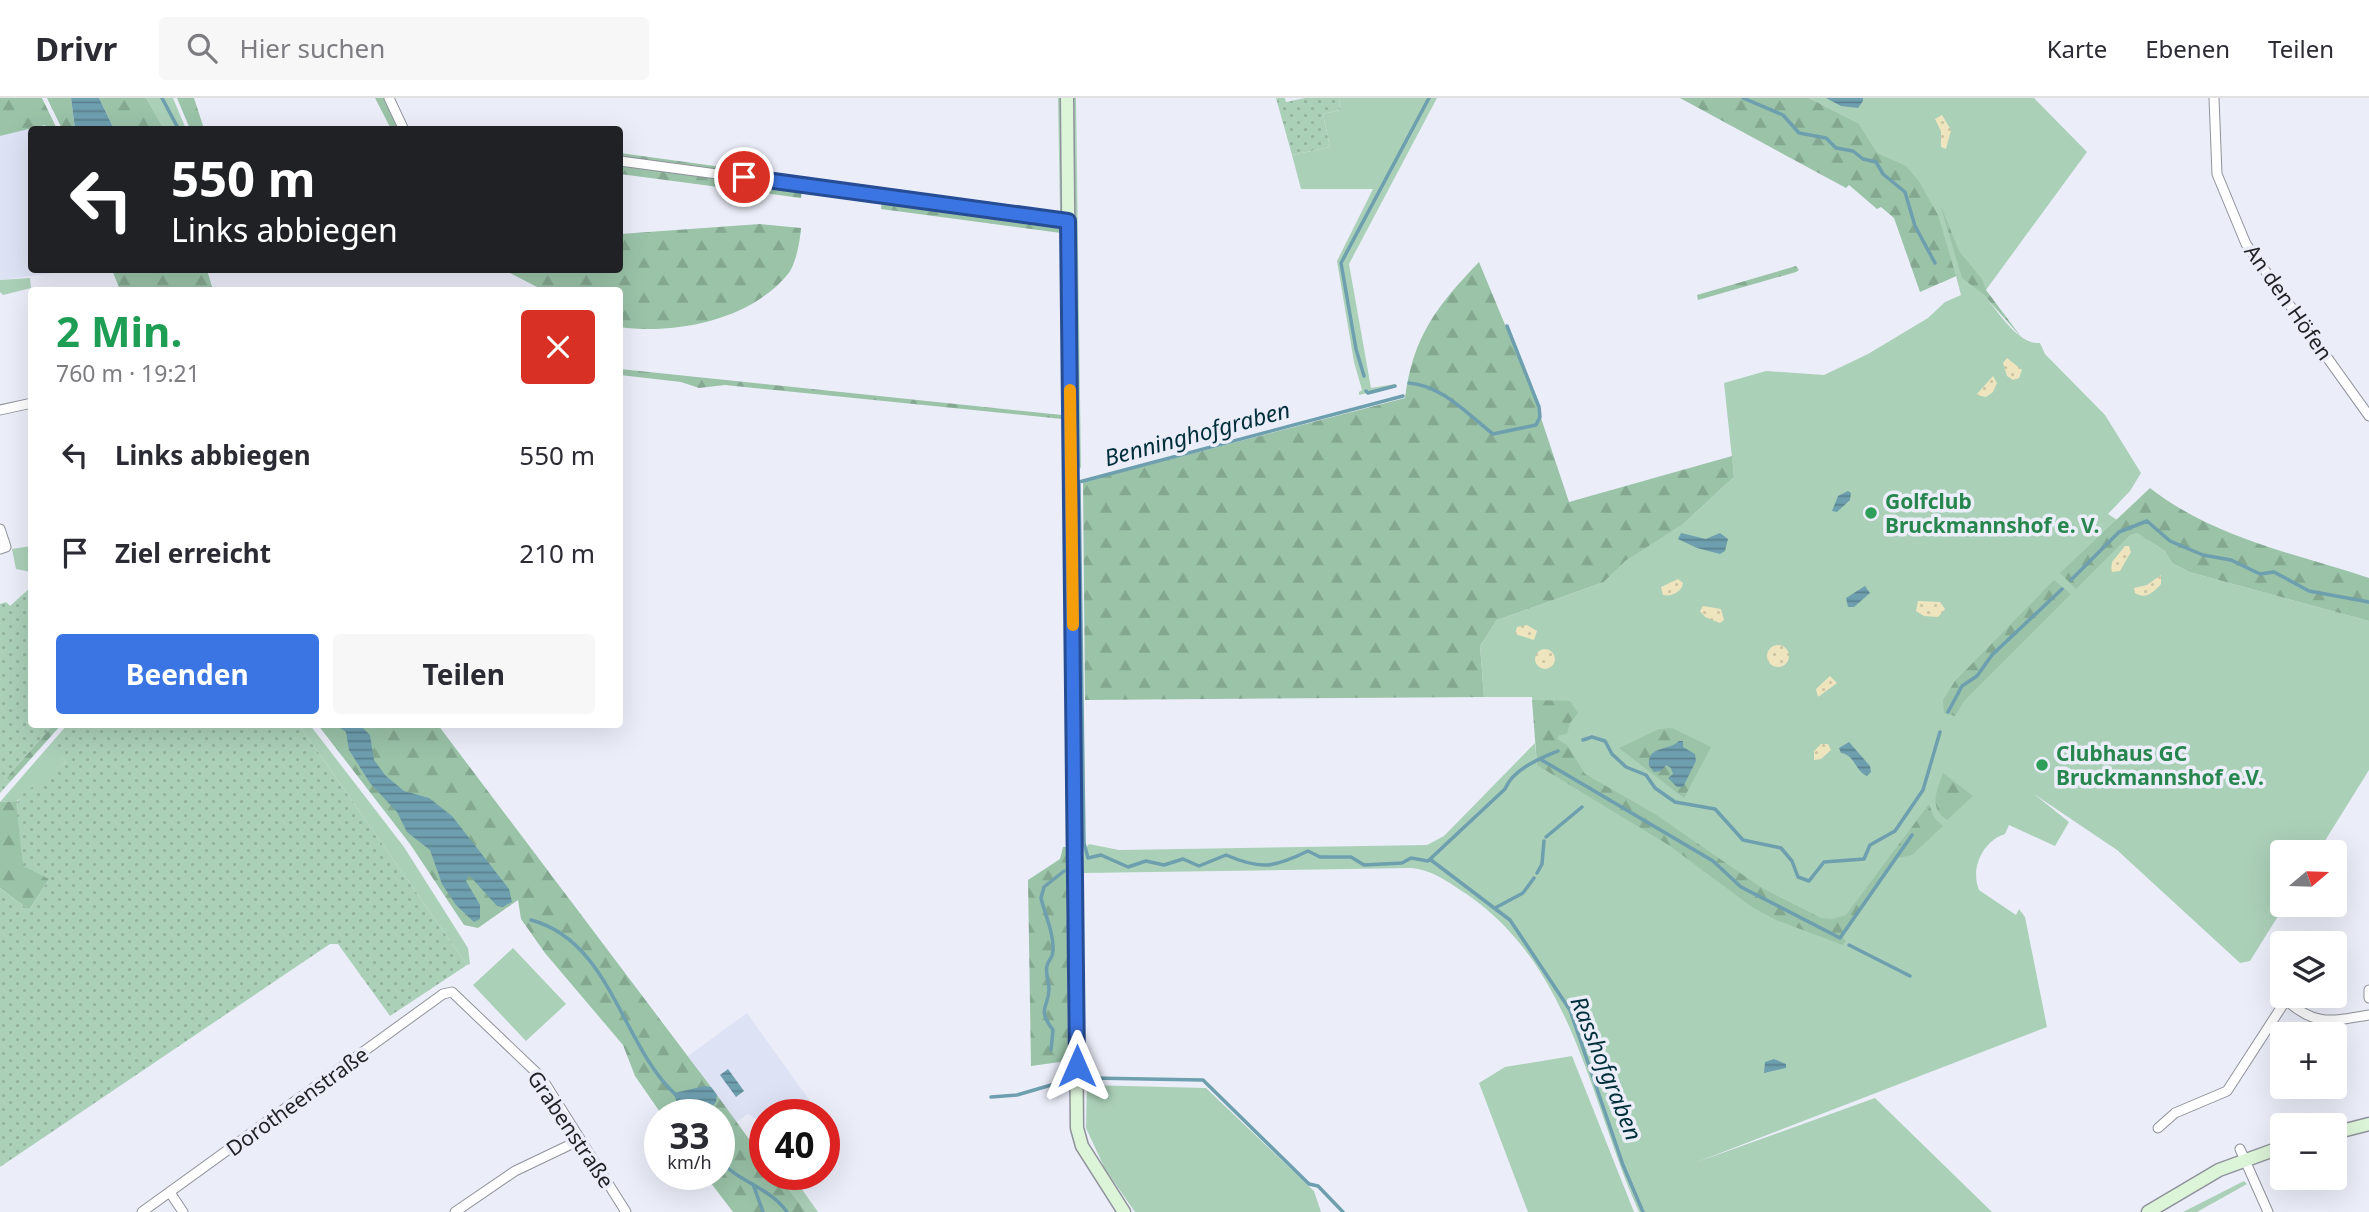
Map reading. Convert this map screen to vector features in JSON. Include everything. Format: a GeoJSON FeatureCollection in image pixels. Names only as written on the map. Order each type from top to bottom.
{"type":"FeatureCollection","features":[{"type":"Feature","properties":{"kind":"street"},"geometry":{"type":"LineString","coordinates":[[389,98],[402,126]]}},
{"type":"Feature","properties":{"kind":"street"},"geometry":{"type":"LineString","coordinates":[[1067,98],[1077,1128],[1082,1146],[1124,1212]]}},
{"type":"Feature","properties":{"kind":"street","name":"An den Höfen"},"geometry":{"type":"LineString","coordinates":[[2214,98],[2217,174],[2246,244],[2369,416]]}},
{"type":"Feature","properties":{"kind":"street"},"geometry":{"type":"LineString","coordinates":[[623,161],[1068,221]]}},
{"type":"Feature","properties":{"kind":"street"},"geometry":{"type":"LineString","coordinates":[[0,410],[28,404]]}},
{"type":"Feature","properties":{"kind":"street"},"geometry":{"type":"LineString","coordinates":[[0,529],[6,547],[0,549]]}},
{"type":"Feature","properties":{"kind":"street"},"geometry":{"type":"LineString","coordinates":[[2369,990],[2369,998]]}},
{"type":"Feature","properties":{"kind":"street","name":"Grabenstraße"},"geometry":{"type":"LineString","coordinates":[[452,992],[541,1077],[626,1212]]}},
{"type":"Feature","properties":{"kind":"street","name":"Dorotheenstraße"},"geometry":{"type":"LineString","coordinates":[[142,1212],[171,1194],[443,994],[452,992]]}},
{"type":"Feature","properties":{"kind":"street"},"geometry":{"type":"LineString","coordinates":[[2158,1128],[2175,1113],[2227,1091],[2286,999],[2301,1013],[2328,1021],[2369,1015]]}},
{"type":"Feature","properties":{"kind":"street"},"geometry":{"type":"LineString","coordinates":[[2347,1130],[2369,1124]]}},
{"type":"Feature","properties":{"kind":"street"},"geometry":{"type":"LineString","coordinates":[[455,1212],[515,1171],[580,1140]]}},
{"type":"Feature","properties":{"kind":"street"},"geometry":{"type":"LineString","coordinates":[[2148,1212],[2242,1154],[2270,1149]]}},
{"type":"Feature","properties":{"kind":"street"},"geometry":{"type":"LineString","coordinates":[[2242,1154],[2268,1212]]}},
{"type":"Feature","properties":{"kind":"street"},"geometry":{"type":"LineString","coordinates":[[171,1194],[183,1212]]}},
{"type":"Feature","properties":{"kind":"shaded area"},"geometry":{"type":"Polygon","coordinates":[[[28,129],[28,273],[54,273],[0,280],[0,136],[28,129]]]}},
{"type":"Feature","properties":{"kind":"shaded area"},"geometry":{"type":"Polygon","coordinates":[[[747,1013],[809,1099],[749,1099],[749,1115],[736,1122],[735,1099],[719,1099],[688,1056],[747,1013]]]}},
{"type":"Feature","properties":{"kind":"green space"},"geometry":{"type":"Polygon","coordinates":[[[0,98],[42,98],[56,126],[28,126],[28,129],[0,136],[0,98]]]}},
{"type":"Feature","properties":{"kind":"green space"},"geometry":{"type":"Polygon","coordinates":[[[47,98],[71,98],[75,126],[61,126],[47,98]]]}},
{"type":"Feature","properties":{"kind":"green space"},"geometry":{"type":"Polygon","coordinates":[[[99,98],[146,98],[162,126],[113,126],[99,98]]]}},
{"type":"Feature","properties":{"kind":"green space"},"geometry":{"type":"Polygon","coordinates":[[[146,98],[173,98],[185,126],[162,126],[146,98]]]}},
{"type":"Feature","properties":{"kind":"green space"},"geometry":{"type":"Polygon","coordinates":[[[177,98],[194,98],[203,126],[189,126],[177,98]]]}},
{"type":"Feature","properties":{"kind":"green space"},"geometry":{"type":"Polygon","coordinates":[[[375,98],[385,98],[399,126],[389,126],[375,98]]]}},
{"type":"Feature","properties":{"kind":"green space"},"geometry":{"type":"Polygon","coordinates":[[[1058,98],[1063,98],[1063,211],[1060,213],[1058,98]]]}},
{"type":"Feature","properties":{"kind":"green space"},"geometry":{"type":"Polygon","coordinates":[[[1072,98],[1076,98],[1081,468],[1076,466],[1072,98]]]}},
{"type":"Feature","properties":{"kind":"green space"},"geometry":{"type":"Polygon","coordinates":[[[1276,98],[1285,98],[1286,102],[1305,98],[1339,98],[1340,110],[1323,114],[1330,147],[1292,155],[1276,98]]]}},
{"type":"Feature","properties":{"kind":"green space"},"geometry":{"type":"Polygon","coordinates":[[[1339,98],[1437,98],[1349,264],[1371,388],[1396,386],[1359,395],[1362,390],[1354,362],[1337,261],[1373,189],[1301,189],[1292,155],[1330,147],[1323,114],[1340,110],[1339,98]]]}},
{"type":"Feature","properties":{"kind":"green space"},"geometry":{"type":"Polygon","coordinates":[[[1680,98],[1809,98],[1858,123],[1877,153],[1906,166],[1918,180],[1938,215],[1956,276],[1920,292],[1894,218],[1881,207],[1877,209],[1849,185],[1846,188],[1680,98]]]}},
{"type":"Feature","properties":{"kind":"green space"},"geometry":{"type":"Polygon","coordinates":[[[1809,98],[2034,98],[2087,152],[1983,294],[2016,332],[2023,338],[2040,343],[2045,354],[2105,415],[2141,473],[2130,491],[2108,514],[2165,551],[2172,563],[2189,572],[2369,621],[2369,770],[2325,840],[2270,840],[2270,917],[2278,917],[2250,961],[2240,963],[2117,850],[2034,794],[2069,822],[2055,846],[2009,825],[2005,834],[1990,843],[1980,856],[1976,873],[1979,890],[2016,915],[2019,909],[2025,917],[2047,1027],[1697,1162],[1875,1098],[1992,1212],[1639,1212],[1575,1040],[1556,999],[1533,960],[1504,925],[1468,895],[1434,874],[1411,868],[1084,873],[1084,850],[1089,844],[1119,850],[1427,845],[1444,836],[1535,743],[1537,765],[1540,757],[1532,697],[1484,697],[1480,646],[1497,620],[1604,582],[1624,561],[1682,525],[1734,477],[1724,383],[1766,371],[1824,375],[1868,354],[1928,318],[1945,302],[1961,295],[1956,276],[1941,283],[1868,164],[1858,123],[1809,98]]]}},
{"type":"Feature","properties":{"kind":"green space"},"geometry":{"type":"Polygon","coordinates":[[[623,153],[1060,213],[623,158],[623,153]]]}},
{"type":"Feature","properties":{"kind":"green space"},"geometry":{"type":"Polygon","coordinates":[[[623,165],[802,190],[801,198],[623,174],[623,165]]]}},
{"type":"Feature","properties":{"kind":"green space"},"geometry":{"type":"Polygon","coordinates":[[[882,200],[1061,224],[1061,233],[881,209],[882,200]]]}},
{"type":"Feature","properties":{"kind":"green space"},"geometry":{"type":"Polygon","coordinates":[[[1940,204],[1959,251],[1982,279],[1986,290],[2022,338],[1983,294],[1962,278],[1940,204]]]}},
{"type":"Feature","properties":{"kind":"green space"},"geometry":{"type":"Polygon","coordinates":[[[760,224],[801,228],[799,246],[791,270],[772,290],[733,313],[687,326],[664,329],[623,327],[623,287],[537,287],[510,273],[623,273],[623,234],[760,224]]]}},
{"type":"Feature","properties":{"kind":"green space"},"geometry":{"type":"Polygon","coordinates":[[[1061,224],[1065,227],[1073,1042],[1068,1053],[1061,224]]]}},
{"type":"Feature","properties":{"kind":"green space"},"geometry":{"type":"Polygon","coordinates":[[[1479,262],[1530,385],[1569,502],[1732,456],[1734,477],[1682,525],[1625,561],[1604,582],[1497,620],[1480,646],[1484,697],[1085,700],[1083,482],[1405,398],[1414,357],[1429,323],[1479,262]]]}},
{"type":"Feature","properties":{"kind":"green space"},"geometry":{"type":"Polygon","coordinates":[[[1796,266],[1799,270],[1796,272],[1698,300],[1697,295],[1796,266]]]}},
{"type":"Feature","properties":{"kind":"green space"},"geometry":{"type":"Polygon","coordinates":[[[113,273],[208,273],[212,287],[119,287],[113,273]]]}},
{"type":"Feature","properties":{"kind":"green space"},"geometry":{"type":"Polygon","coordinates":[[[30,278],[31,287],[3,295],[0,292],[0,280],[30,278]]]}},
{"type":"Feature","properties":{"kind":"green space"},"geometry":{"type":"Polygon","coordinates":[[[623,369],[1062,415],[1062,419],[725,385],[699,388],[681,382],[623,375],[623,369]]]}},
{"type":"Feature","properties":{"kind":"green space"},"geometry":{"type":"Polygon","coordinates":[[[2150,488],[2201,520],[2227,532],[2369,578],[2369,621],[2189,572],[2172,563],[2165,551],[2137,533],[2130,535],[2076,589],[2060,573],[2150,488]]]}},
{"type":"Feature","properties":{"kind":"green space"},"geometry":{"type":"Polygon","coordinates":[[[28,546],[28,571],[16,569],[12,549],[28,546]]]}},
{"type":"Feature","properties":{"kind":"green space"},"geometry":{"type":"Polygon","coordinates":[[[2054,580],[2071,594],[1965,700],[1955,716],[1944,713],[1943,700],[1955,681],[2054,580]]]}},
{"type":"Feature","properties":{"kind":"green space"},"geometry":{"type":"Polygon","coordinates":[[[28,590],[28,728],[50,728],[6,778],[10,782],[0,793],[0,604],[6,602],[10,606],[28,590]]]}},
{"type":"Feature","properties":{"kind":"green space"},"geometry":{"type":"Polygon","coordinates":[[[1532,700],[1570,701],[1578,713],[1570,723],[1567,734],[1559,735],[1557,739],[1567,745],[1585,774],[1655,814],[1762,888],[1821,918],[1832,919],[1846,915],[1929,804],[1934,818],[1943,826],[1912,855],[1898,858],[1842,937],[1846,941],[1843,945],[1776,920],[1752,907],[1670,846],[1537,765],[1532,700]]]}},
{"type":"Feature","properties":{"kind":"green space"},"geometry":{"type":"Polygon","coordinates":[[[50,728],[58,728],[10,782],[6,778],[50,728]]]}},
{"type":"Feature","properties":{"kind":"green space"},"geometry":{"type":"Polygon","coordinates":[[[64,728],[71,728],[55,747],[66,762],[17,801],[0,802],[64,728]]]}},
{"type":"Feature","properties":{"kind":"green space"},"geometry":{"type":"Polygon","coordinates":[[[71,728],[301,728],[467,965],[390,1016],[338,944],[330,944],[0,1167],[0,888],[29,910],[49,879],[23,866],[16,804],[24,793],[66,762],[54,747],[71,728]]]}},
{"type":"Feature","properties":{"kind":"green space"},"geometry":{"type":"Polygon","coordinates":[[[301,728],[312,728],[404,847],[468,948],[470,964],[467,965],[301,728]]]}},
{"type":"Feature","properties":{"kind":"green space"},"geometry":{"type":"Polygon","coordinates":[[[320,728],[440,728],[720,1099],[651,1099],[635,1076],[623,1045],[545,953],[521,919],[518,900],[478,928],[464,925],[410,844],[320,728]]]}},
{"type":"Feature","properties":{"kind":"green space"},"geometry":{"type":"Polygon","coordinates":[[[1672,728],[1711,747],[1684,798],[1619,748],[1659,729],[1672,728]]]}},
{"type":"Feature","properties":{"kind":"green space"},"geometry":{"type":"Polygon","coordinates":[[[1943,773],[1973,796],[1947,820],[1941,815],[1936,804],[1943,773]]]}},
{"type":"Feature","properties":{"kind":"green space"},"geometry":{"type":"Polygon","coordinates":[[[17,801],[49,879],[29,910],[0,888],[0,802],[17,801]]]}},
{"type":"Feature","properties":{"kind":"green space"},"geometry":{"type":"Polygon","coordinates":[[[1063,847],[1066,847],[1068,1053],[1060,1062],[1031,1066],[1028,880],[1060,859],[1063,847]]]}},
{"type":"Feature","properties":{"kind":"green space"},"geometry":{"type":"Polygon","coordinates":[[[513,948],[566,1004],[526,1041],[473,985],[513,948]]]}},
{"type":"Feature","properties":{"kind":"green space"},"geometry":{"type":"Polygon","coordinates":[[[1572,1056],[1634,1212],[1528,1212],[1479,1083],[1505,1067],[1572,1056]]]}},
{"type":"Feature","properties":{"kind":"green space"},"geometry":{"type":"Polygon","coordinates":[[[1087,1085],[1206,1088],[1314,1191],[1321,1212],[1135,1212],[1105,1169],[1086,1128],[1087,1085]]]}},
{"type":"Feature","properties":{"kind":"green space"},"geometry":{"type":"Polygon","coordinates":[[[735,1120],[749,1139],[749,1190],[789,1190],[806,1212],[733,1212],[716,1190],[735,1190],[735,1120]]]}},
{"type":"Feature","properties":{"kind":"green space"},"geometry":{"type":"Polygon","coordinates":[[[2244,1181],[2247,1184],[2197,1212],[2183,1212],[2244,1181]]]}},
{"type":"Feature","properties":{"kind":"green space"},"geometry":{"type":"Polygon","coordinates":[[[789,1190],[802,1190],[818,1212],[806,1212],[789,1190]]]}},
{"type":"Feature","properties":{"kind":"sand"},"geometry":{"type":"Polygon","coordinates":[[[1942,115],[1951,130],[1946,149],[1941,147],[1941,131],[1935,119],[1942,115]]]}},
{"type":"Feature","properties":{"kind":"sand"},"geometry":{"type":"Polygon","coordinates":[[[2007,358],[2022,370],[2019,378],[2013,380],[2007,376],[2003,363],[2007,358]]]}},
{"type":"Feature","properties":{"kind":"sand"},"geometry":{"type":"Polygon","coordinates":[[[1993,376],[1997,383],[1993,392],[1986,397],[1976,395],[1993,376]]]}},
{"type":"Feature","properties":{"kind":"sand"},"geometry":{"type":"Polygon","coordinates":[[[2125,546],[2129,546],[2131,552],[2120,571],[2111,572],[2112,562],[2125,546]]]}},
{"type":"Feature","properties":{"kind":"sand"},"geometry":{"type":"Polygon","coordinates":[[[2161,575],[2161,584],[2152,592],[2142,596],[2135,593],[2134,588],[2147,585],[2161,575]]]}},
{"type":"Feature","properties":{"kind":"sand"},"geometry":{"type":"Polygon","coordinates":[[[1678,579],[1683,583],[1681,589],[1673,594],[1663,595],[1661,587],[1678,579]]]}},
{"type":"Feature","properties":{"kind":"sand"},"geometry":{"type":"Polygon","coordinates":[[[1918,601],[1940,602],[1945,609],[1938,617],[1924,616],[1916,611],[1918,601]]]}},
{"type":"Feature","properties":{"kind":"sand"},"geometry":{"type":"Polygon","coordinates":[[[1703,606],[1721,609],[1724,620],[1720,623],[1705,617],[1700,611],[1703,606]]]}},
{"type":"Feature","properties":{"kind":"sand"},"geometry":{"type":"Polygon","coordinates":[[[1527,625],[1537,631],[1534,640],[1515,634],[1517,627],[1527,625]]]}},
{"type":"Feature","properties":{"kind":"sand"},"geometry":{"type":"Polygon","coordinates":[[[1778,645],[1786,648],[1789,656],[1786,664],[1778,667],[1770,664],[1767,656],[1770,648],[1778,645]]]}},
{"type":"Feature","properties":{"kind":"sand"},"geometry":{"type":"Polygon","coordinates":[[[1545,649],[1552,652],[1555,659],[1552,666],[1545,669],[1538,666],[1535,659],[1538,652],[1545,649]]]}},
{"type":"Feature","properties":{"kind":"sand"},"geometry":{"type":"Polygon","coordinates":[[[1830,676],[1837,683],[1818,697],[1816,689],[1830,676]]]}},
{"type":"Feature","properties":{"kind":"sand"},"geometry":{"type":"Polygon","coordinates":[[[1821,744],[1828,744],[1831,750],[1821,759],[1814,760],[1814,751],[1821,744]]]}},
{"type":"Feature","properties":{"kind":"water"},"geometry":{"type":"Polygon","coordinates":[[[71,98],[99,98],[113,126],[75,126],[71,98]]]}},
{"type":"Feature","properties":{"kind":"water"},"geometry":{"type":"Polygon","coordinates":[[[1826,98],[1863,98],[1863,101],[1858,108],[1841,106],[1826,98]]]}},
{"type":"Feature","properties":{"kind":"water"},"geometry":{"type":"Polygon","coordinates":[[[1848,491],[1851,493],[1850,500],[1837,512],[1832,511],[1838,496],[1848,491]]]}},
{"type":"Feature","properties":{"kind":"water"},"geometry":{"type":"Polygon","coordinates":[[[1681,533],[1706,539],[1720,533],[1728,539],[1725,551],[1720,554],[1697,548],[1678,539],[1681,533]]]}},
{"type":"Feature","properties":{"kind":"water"},"geometry":{"type":"Polygon","coordinates":[[[1865,586],[1870,593],[1854,607],[1848,607],[1846,598],[1865,586]]]}},
{"type":"Feature","properties":{"kind":"water"},"geometry":{"type":"Polygon","coordinates":[[[340,728],[363,728],[370,735],[374,760],[385,775],[404,791],[429,798],[452,816],[509,889],[512,902],[503,907],[497,906],[469,875],[466,881],[480,905],[480,919],[474,922],[456,905],[442,884],[430,850],[407,832],[397,812],[370,783],[349,750],[346,732],[340,728]]]}},
{"type":"Feature","properties":{"kind":"water"},"geometry":{"type":"Polygon","coordinates":[[[1683,741],[1683,747],[1695,754],[1696,761],[1683,787],[1677,787],[1668,778],[1673,774],[1671,768],[1666,765],[1661,771],[1654,772],[1649,766],[1649,759],[1654,752],[1683,741]]]}},
{"type":"Feature","properties":{"kind":"water"},"geometry":{"type":"Polygon","coordinates":[[[1849,742],[1870,766],[1871,772],[1867,776],[1846,754],[1841,753],[1839,748],[1849,742]]]}},
{"type":"Feature","properties":{"kind":"water"},"geometry":{"type":"Polygon","coordinates":[[[1774,1059],[1786,1064],[1786,1068],[1764,1073],[1765,1062],[1774,1059]]]}},
{"type":"Feature","properties":{"kind":"water"},"geometry":{"type":"Polygon","coordinates":[[[728,1069],[744,1091],[736,1097],[720,1075],[728,1069]]]}},
{"type":"Feature","properties":{"kind":"water"},"geometry":{"type":"Polygon","coordinates":[[[705,1086],[711,1087],[717,1095],[716,1099],[676,1099],[674,1093],[705,1086]]]}},
{"type":"Feature","properties":{"kind":"waterway"},"geometry":{"type":"LineString","coordinates":[[162,98],[177,126]]}},
{"type":"Feature","properties":{"kind":"waterway","name":"Benninghofgraben"},"geometry":{"type":"LineString","coordinates":[[1364,376],[1356,349],[1341,263],[1429,98]]}},
{"type":"Feature","properties":{"kind":"waterway"},"geometry":{"type":"LineString","coordinates":[[1743,98],[1783,115],[1799,133],[1826,138],[1836,148],[1853,151],[1863,159],[1876,162],[1883,174],[1905,192],[1915,226],[1935,263]]}},
{"type":"Feature","properties":{"kind":"waterway","name":"Benninghofgraben"},"geometry":{"type":"LineString","coordinates":[[1409,383],[1433,389],[1444,395],[1493,434],[1536,425],[1540,417],[1539,407],[1507,326]]}},
{"type":"Feature","properties":{"kind":"waterway","name":"Benninghofgraben"},"geometry":{"type":"LineString","coordinates":[[1366,391],[1368,393],[1395,386]]}},
{"type":"Feature","properties":{"kind":"waterway","name":"Benninghofgraben"},"geometry":{"type":"LineString","coordinates":[[1403,396],[1079,482],[1084,843],[1088,858],[1101,855],[1128,867],[1146,861],[1164,865],[1183,859],[1199,866],[1226,855],[1249,863],[1267,865],[1308,851],[1320,857],[1351,857],[1364,865],[1402,863],[1411,858],[1428,861],[1505,789],[1520,770],[1558,751]]}},
{"type":"Feature","properties":{"kind":"waterway"},"geometry":{"type":"LineString","coordinates":[[2071,580],[2119,532],[2147,521],[2170,541],[2203,555],[2231,560],[2260,574],[2274,572],[2309,591],[2369,602]]}},
{"type":"Feature","properties":{"kind":"waterway"},"geometry":{"type":"LineString","coordinates":[[1948,712],[1962,686],[1977,676],[1992,655],[2062,589]]}},
{"type":"Feature","properties":{"kind":"waterway"},"geometry":{"type":"LineString","coordinates":[[1583,740],[1592,737],[1605,741],[1612,754],[1626,767],[1646,775],[1655,788],[1675,802],[1715,809],[1743,840],[1781,848],[1792,861],[1798,877],[1809,881],[1824,862],[1864,859],[1870,845],[1895,831],[1923,790],[1940,732]]}},
{"type":"Feature","properties":{"kind":"waterway"},"geometry":{"type":"LineString","coordinates":[[1540,759],[1713,861],[1741,887],[1840,938],[1912,835]]}},
{"type":"Feature","properties":{"kind":"waterway"},"geometry":{"type":"LineString","coordinates":[[1546,837],[1582,807]]}},
{"type":"Feature","properties":{"kind":"waterway"},"geometry":{"type":"LineString","coordinates":[[1537,873],[1542,864],[1544,841]]}},
{"type":"Feature","properties":{"kind":"waterway","name":"Rasshofgraben"},"geometry":{"type":"LineString","coordinates":[[1431,860],[1510,920],[1570,1010],[1623,1165],[1643,1212]]}},
{"type":"Feature","properties":{"kind":"waterway"},"geometry":{"type":"LineString","coordinates":[[1051,1050],[1053,1030],[1044,1012],[1049,989],[1047,969],[1053,953],[1053,944],[1041,898],[1044,887],[1064,871]]}},
{"type":"Feature","properties":{"kind":"waterway"},"geometry":{"type":"LineString","coordinates":[[1495,908],[1523,893],[1534,878]]}},
{"type":"Feature","properties":{"kind":"waterway"},"geometry":{"type":"LineString","coordinates":[[531,920],[558,932],[580,949],[598,972],[642,1050],[676,1095]]}},
{"type":"Feature","properties":{"kind":"waterway"},"geometry":{"type":"LineString","coordinates":[[1849,945],[1910,976]]}},
{"type":"Feature","properties":{"kind":"waterway"},"geometry":{"type":"LineString","coordinates":[[1090,1078],[1203,1080],[1309,1184],[1318,1186],[1343,1212]]}},
{"type":"Feature","properties":{"kind":"waterway"},"geometry":{"type":"LineString","coordinates":[[991,1097],[1017,1095],[1058,1083]]}},
{"type":"Feature","properties":{"kind":"waterway"},"geometry":{"type":"LineString","coordinates":[[735,1173],[772,1196],[787,1212]]}},
{"type":"Feature","properties":{"kind":"waterway"},"geometry":{"type":"LineString","coordinates":[[755,1190],[763,1212]]}},
{"type":"Feature","properties":{"kind":"slow traffic"},"geometry":{"type":"LineString","coordinates":[[1070,390],[1073,625]]}},
{"type":"Feature","properties":{"kind":"place","name":"Golfclub Bruckmannshof e. V."},"geometry":{"type":"Point","coordinates":[1871,513]}},
{"type":"Feature","properties":{"kind":"place","name":"Clubhaus GC Bruckmannshof e.V."},"geometry":{"type":"Point","coordinates":[2042,765]}},
{"type":"Feature","properties":{"kind":"route"},"geometry":{"type":"LineString","coordinates":[[744,177],[1068,221],[1077,1066]]}}]}
